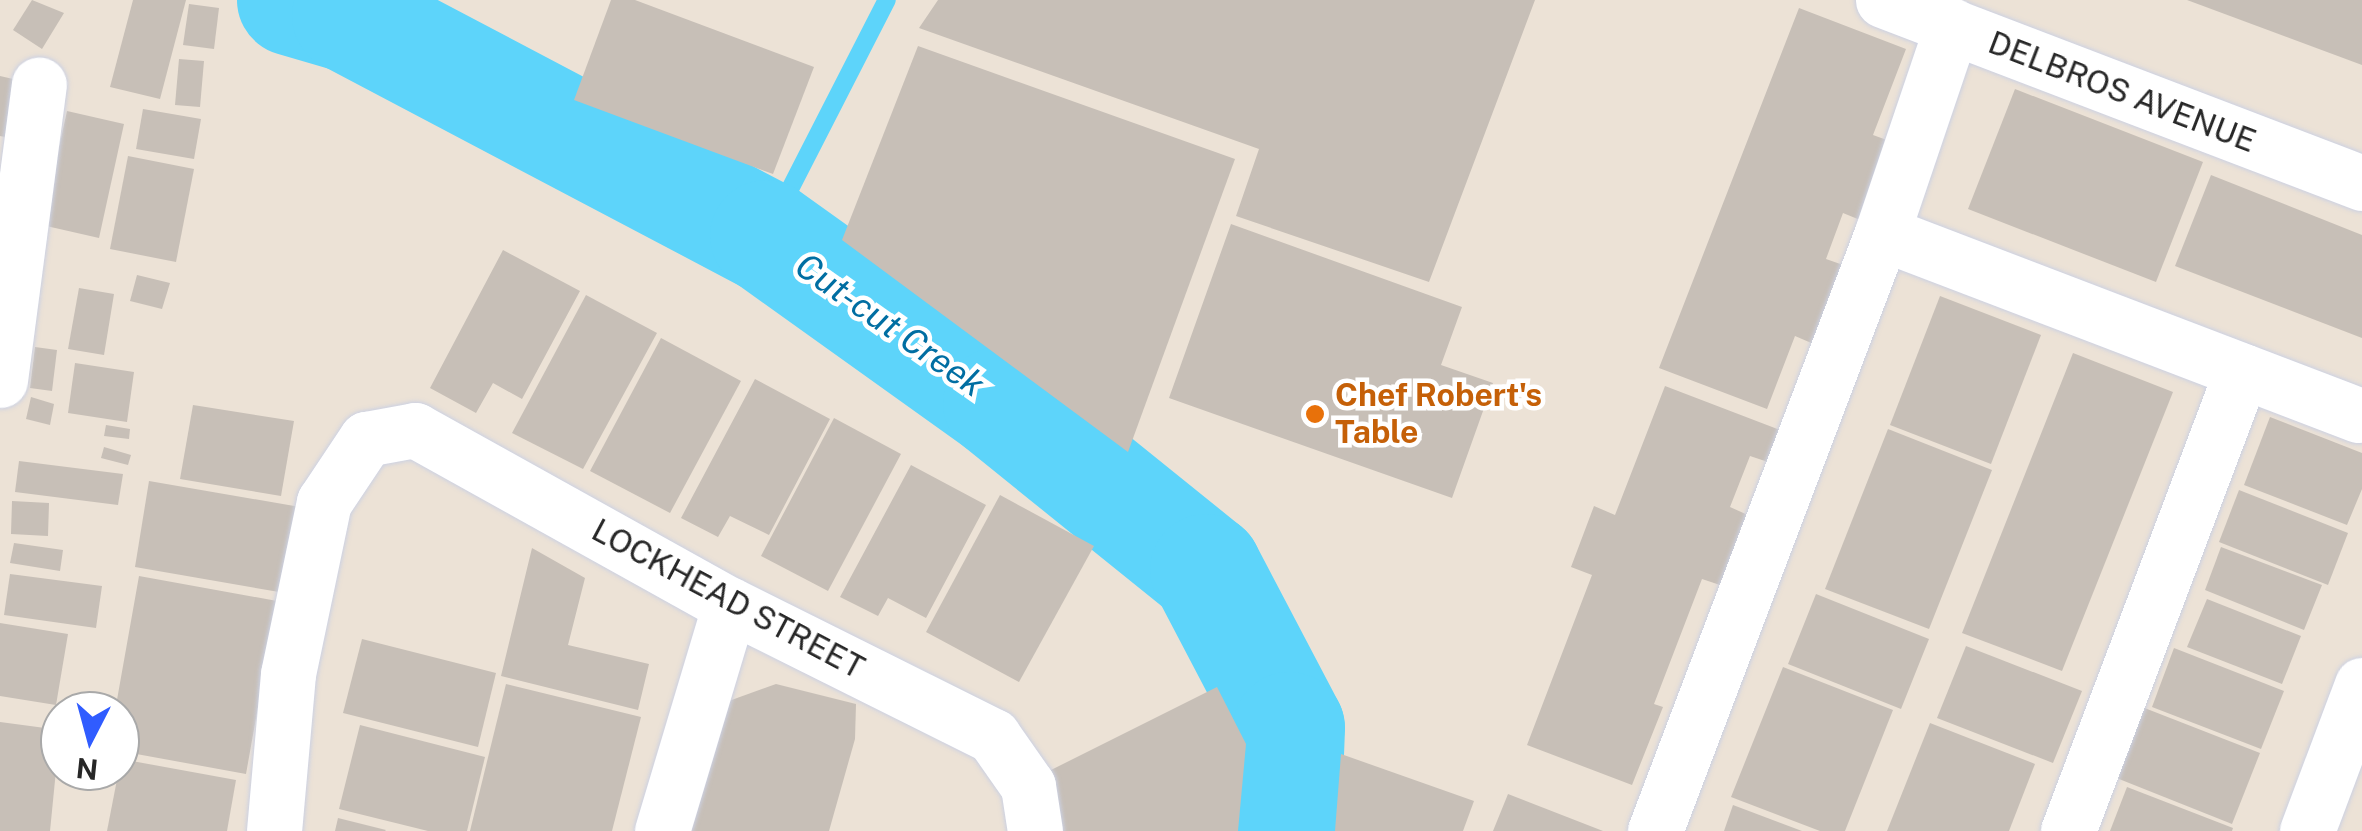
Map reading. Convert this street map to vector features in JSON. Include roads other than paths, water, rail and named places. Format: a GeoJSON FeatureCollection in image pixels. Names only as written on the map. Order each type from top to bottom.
{"type":"FeatureCollection","features":[{"type":"Feature","properties":{"kind":"street","name":"DELBROS AVENUE"},"geometry":{"type":"LineString","coordinates":[[1882,0],[2362,184]]}},
{"type":"Feature","properties":{"kind":"street"},"geometry":{"type":"LineString","coordinates":[[1656,831],[1882,233],[1952,26]]}},
{"type":"Feature","properties":{"kind":"street"},"geometry":{"type":"LineString","coordinates":[[0,380],[39,84]]}},
{"type":"Feature","properties":{"kind":"street"},"geometry":{"type":"LineString","coordinates":[[1882,233],[2358,415]]}},
{"type":"Feature","properties":{"kind":"street"},"geometry":{"type":"LineString","coordinates":[[2068,831],[2242,371]]}},
{"type":"Feature","properties":{"kind":"street","name":"LOCKHEAD STREET"},"geometry":{"type":"LineString","coordinates":[[274,831],[288,674],[324,502],[366,439],[415,430],[730,605],[993,736],[1028,786],[1035,831]]}},
{"type":"Feature","properties":{"kind":"street"},"geometry":{"type":"LineString","coordinates":[[662,831],[730,605]]}},
{"type":"Feature","properties":{"kind":"street"},"geometry":{"type":"LineString","coordinates":[[2307,831],[2362,685]]}},
{"type":"Feature","properties":{"kind":"waterway","name":"Cut-cut Creek"},"geometry":{"type":"LineString","coordinates":[[293,0],[348,16],[766,236],[999,403],[1206,570],[1289,728],[1285,831]]}},
{"type":"Feature","properties":{"kind":"waterway"},"geometry":{"type":"LineString","coordinates":[[766,236],[887,0]]}},
{"type":"Feature","properties":{"kind":"place","name":"Chef Robert's Table"},"geometry":{"type":"Point","coordinates":[1315,414]}}]}
